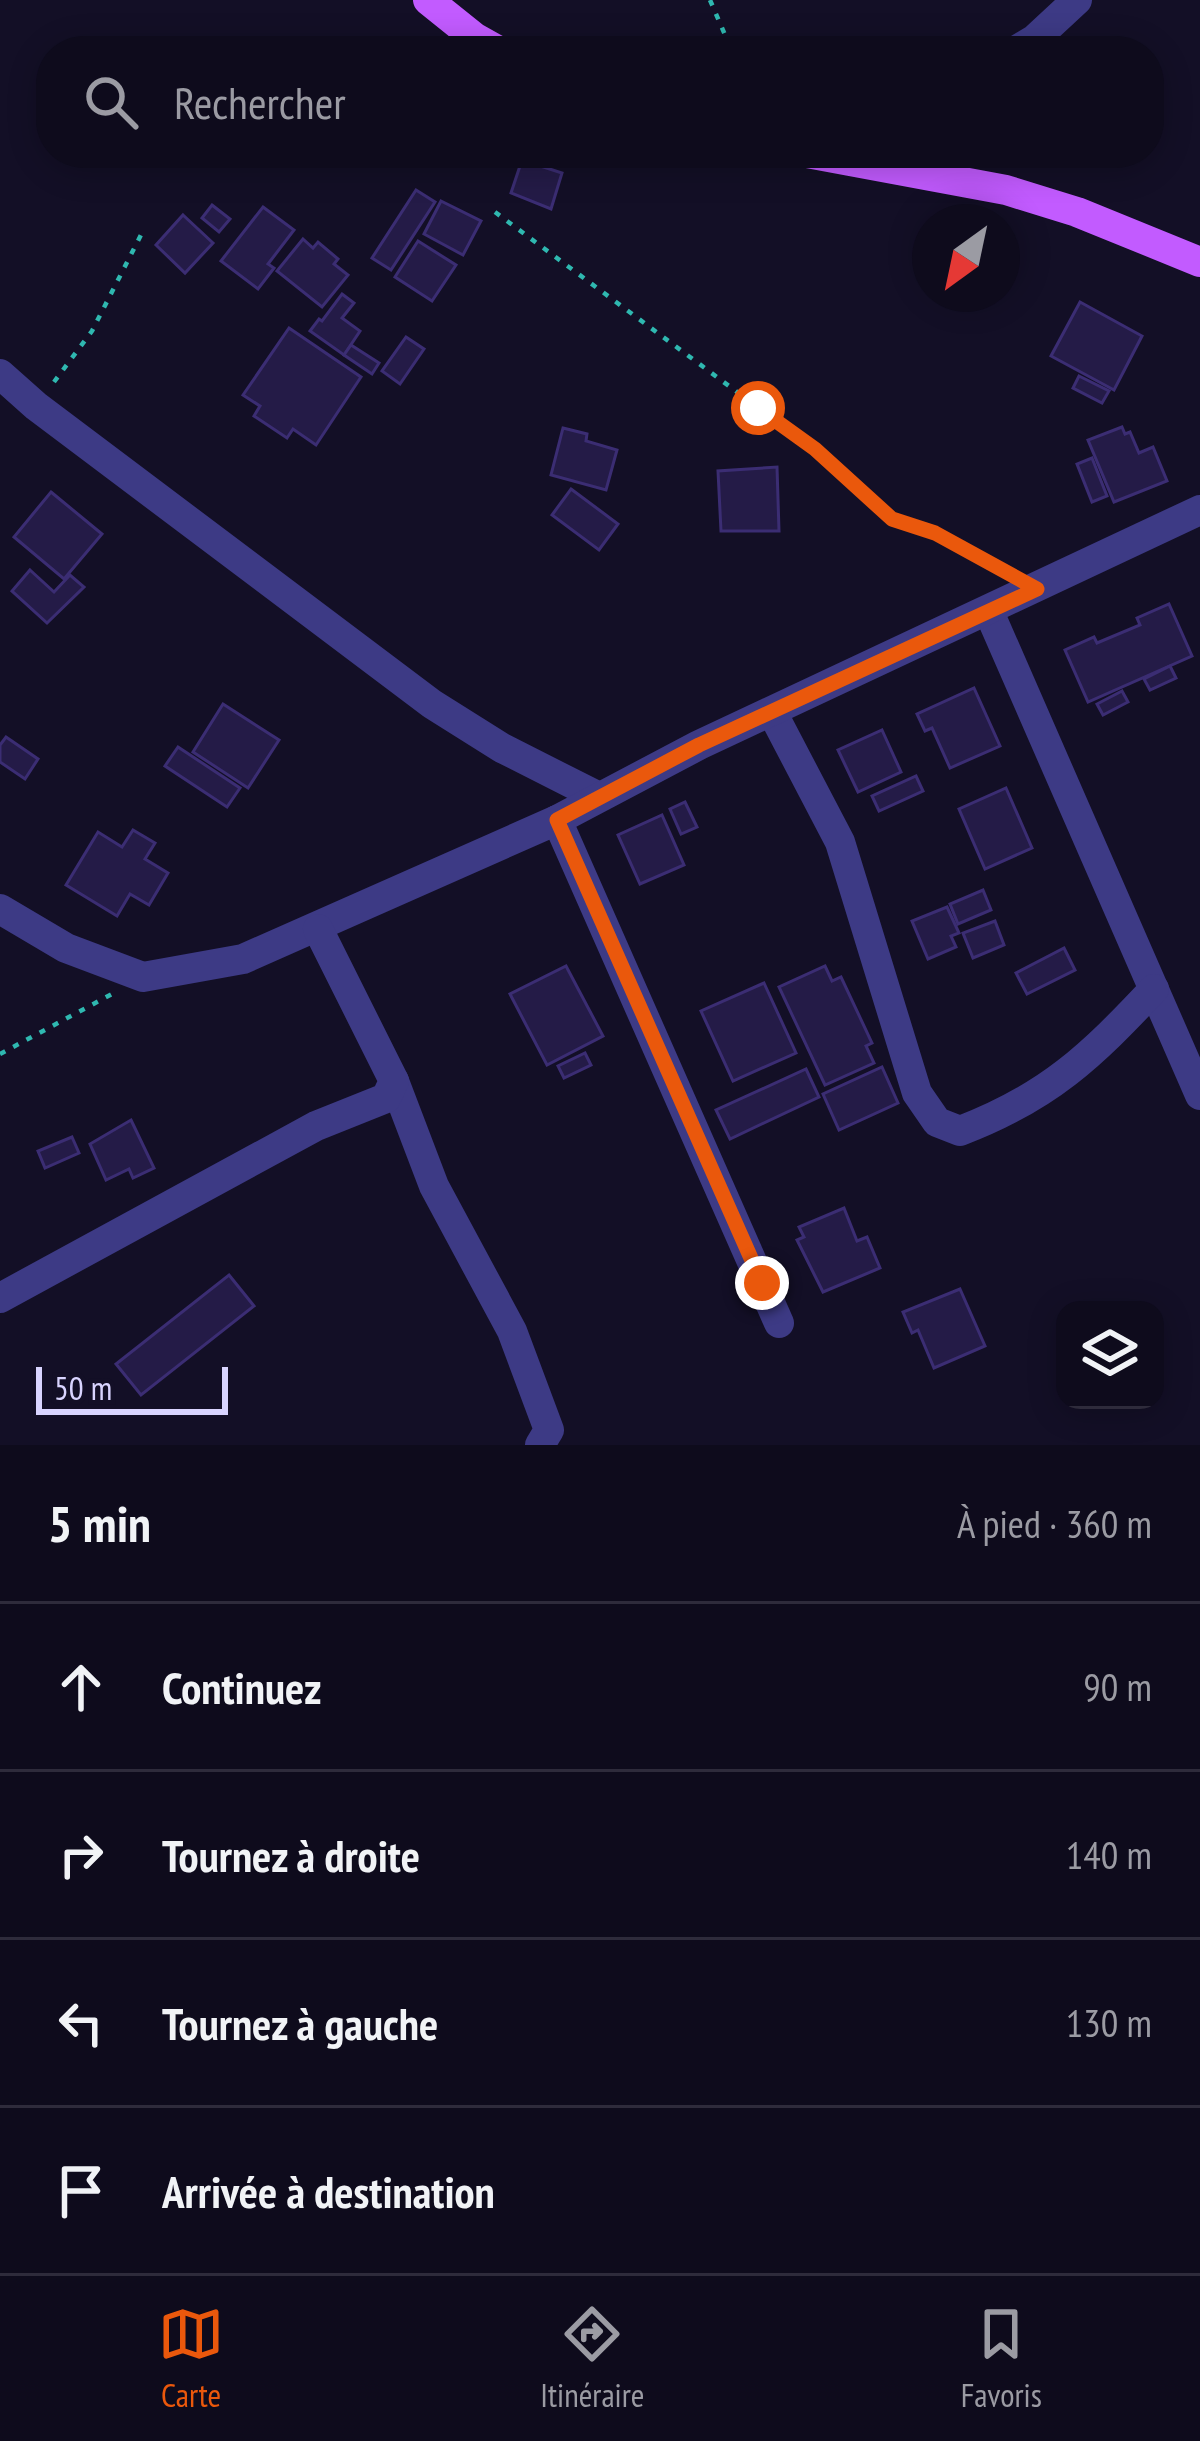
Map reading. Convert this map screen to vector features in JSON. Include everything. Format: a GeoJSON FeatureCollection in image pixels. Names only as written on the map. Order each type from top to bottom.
{"type":"FeatureCollection","features":[{"type":"Feature","properties":{"kind":"main road"},"geometry":{"type":"LineString","coordinates":[[428,0],[473,36]]}},
{"type":"Feature","properties":{"kind":"main road"},"geometry":{"type":"LineString","coordinates":[[888,168],[1006,190],[1077,212],[1200,262]]}},
{"type":"Feature","properties":{"kind":"street"},"geometry":{"type":"LineString","coordinates":[[1038,36],[1077,0]]}},
{"type":"Feature","properties":{"kind":"street"},"geometry":{"type":"LineString","coordinates":[[0,374],[432,704],[502,748],[597,796]]}},
{"type":"Feature","properties":{"kind":"street"},"geometry":{"type":"LineString","coordinates":[[0,909],[66,948],[143,976],[243,959],[557,820],[772,712],[1199,514]]}},
{"type":"Feature","properties":{"kind":"street"},"geometry":{"type":"LineString","coordinates":[[989,612],[1200,1095]]}},
{"type":"Feature","properties":{"kind":"street"},"geometry":{"type":"LineString","coordinates":[[772,712],[840,842],[917,1093],[937,1122],[960,1131],[1039,1093],[1086,1061],[1154,989]]}},
{"type":"Feature","properties":{"kind":"street"},"geometry":{"type":"LineString","coordinates":[[557,820],[779,1323]]}},
{"type":"Feature","properties":{"kind":"street"},"geometry":{"type":"LineString","coordinates":[[318,929],[394,1081],[434,1186],[512,1331],[549,1430],[540,1445]]}},
{"type":"Feature","properties":{"kind":"street"},"geometry":{"type":"LineString","coordinates":[[0,1298],[316,1126],[386,1098],[394,1081]]}},
{"type":"Feature","properties":{"kind":"path"},"geometry":{"type":"LineString","coordinates":[[710,0],[726,36]]}},
{"type":"Feature","properties":{"kind":"path"},"geometry":{"type":"LineString","coordinates":[[495,212],[815,449],[892,519],[935,533],[1037,589]]}},
{"type":"Feature","properties":{"kind":"path"},"geometry":{"type":"LineString","coordinates":[[36,406],[92,331],[144,230]]}},
{"type":"Feature","properties":{"kind":"path"},"geometry":{"type":"LineString","coordinates":[[0,1054],[143,976]]}},
{"type":"Feature","properties":{"kind":"building"},"geometry":{"type":"Polygon","coordinates":[[[519,168],[562,173],[551,209],[511,193],[519,168]]]}},
{"type":"Feature","properties":{"kind":"building"},"geometry":{"type":"Polygon","coordinates":[[[416,190],[435,202],[391,270],[372,258],[416,190]]]}},
{"type":"Feature","properties":{"kind":"building"},"geometry":{"type":"Polygon","coordinates":[[[441,201],[481,221],[463,255],[424,234],[441,201]]]}},
{"type":"Feature","properties":{"kind":"building"},"geometry":{"type":"Polygon","coordinates":[[[212,205],[230,219],[219,232],[202,218],[212,205]]]}},
{"type":"Feature","properties":{"kind":"building"},"geometry":{"type":"Polygon","coordinates":[[[263,207],[294,230],[268,264],[274,268],[258,289],[221,261],[263,207]]]}},
{"type":"Feature","properties":{"kind":"building"},"geometry":{"type":"Polygon","coordinates":[[[183,215],[213,243],[185,273],[156,245],[183,215]]]}},
{"type":"Feature","properties":{"kind":"building"},"geometry":{"type":"Polygon","coordinates":[[[303,239],[313,248],[318,242],[348,275],[322,307],[277,271],[303,239]]]}},
{"type":"Feature","properties":{"kind":"building"},"geometry":{"type":"Polygon","coordinates":[[[418,241],[456,265],[432,301],[395,277],[418,241]]]}},
{"type":"Feature","properties":{"kind":"building"},"geometry":{"type":"Polygon","coordinates":[[[342,294],[354,303],[342,318],[360,331],[344,355],[310,331],[342,294]]]}},
{"type":"Feature","properties":{"kind":"building"},"geometry":{"type":"Polygon","coordinates":[[[1080,302],[1142,336],[1114,390],[1051,356],[1080,302]]]}},
{"type":"Feature","properties":{"kind":"building"},"geometry":{"type":"Polygon","coordinates":[[[289,328],[361,377],[316,445],[293,429],[287,438],[254,416],[260,406],[243,395],[289,328]]]}},
{"type":"Feature","properties":{"kind":"building"},"geometry":{"type":"Polygon","coordinates":[[[406,337],[424,349],[400,384],[382,371],[406,337]]]}},
{"type":"Feature","properties":{"kind":"building"},"geometry":{"type":"Polygon","coordinates":[[[351,345],[379,363],[372,374],[344,355],[351,345]]]}},
{"type":"Feature","properties":{"kind":"building"},"geometry":{"type":"Polygon","coordinates":[[[1079,376],[1109,391],[1102,403],[1073,388],[1079,376]]]}},
{"type":"Feature","properties":{"kind":"building"},"geometry":{"type":"Polygon","coordinates":[[[1122,427],[1125,434],[1130,432],[1139,453],[1153,447],[1167,481],[1114,502],[1088,440],[1122,427]]]}},
{"type":"Feature","properties":{"kind":"building"},"geometry":{"type":"Polygon","coordinates":[[[563,428],[617,450],[606,490],[551,475],[563,428]]]}},
{"type":"Feature","properties":{"kind":"building"},"geometry":{"type":"Polygon","coordinates":[[[1092,458],[1107,496],[1092,502],[1077,464],[1092,458]]]}},
{"type":"Feature","properties":{"kind":"building"},"geometry":{"type":"Polygon","coordinates":[[[777,467],[779,531],[721,531],[718,471],[777,467]]]}},
{"type":"Feature","properties":{"kind":"building"},"geometry":{"type":"Polygon","coordinates":[[[571,489],[618,524],[599,550],[552,515],[571,489]]]}},
{"type":"Feature","properties":{"kind":"building"},"geometry":{"type":"Polygon","coordinates":[[[51,492],[102,534],[64,579],[14,537],[51,492]]]}},
{"type":"Feature","properties":{"kind":"building"},"geometry":{"type":"Polygon","coordinates":[[[30,570],[54,592],[70,575],[84,587],[47,623],[12,591],[30,570]]]}},
{"type":"Feature","properties":{"kind":"building"},"geometry":{"type":"Polygon","coordinates":[[[1169,604],[1192,656],[1088,702],[1065,650],[1140,625],[1137,618],[1169,604]]]}},
{"type":"Feature","properties":{"kind":"building"},"geometry":{"type":"Polygon","coordinates":[[[1170,666],[1176,678],[1150,690],[1144,679],[1170,666]]]}},
{"type":"Feature","properties":{"kind":"building"},"geometry":{"type":"Polygon","coordinates":[[[974,688],[1000,746],[950,768],[932,728],[925,731],[917,714],[974,688]]]}},
{"type":"Feature","properties":{"kind":"building"},"geometry":{"type":"Polygon","coordinates":[[[1122,691],[1128,702],[1103,715],[1097,704],[1122,691]]]}},
{"type":"Feature","properties":{"kind":"building"},"geometry":{"type":"Polygon","coordinates":[[[223,704],[279,740],[248,788],[193,752],[223,704]]]}},
{"type":"Feature","properties":{"kind":"building"},"geometry":{"type":"Polygon","coordinates":[[[882,730],[901,772],[858,792],[838,750],[882,730]]]}},
{"type":"Feature","properties":{"kind":"building"},"geometry":{"type":"Polygon","coordinates":[[[6,737],[38,759],[25,779],[0,762],[0,745],[6,737]]]}},
{"type":"Feature","properties":{"kind":"building"},"geometry":{"type":"Polygon","coordinates":[[[178,747],[240,788],[227,807],[165,766],[178,747]]]}},
{"type":"Feature","properties":{"kind":"building"},"geometry":{"type":"Polygon","coordinates":[[[916,776],[923,791],[879,811],[872,796],[916,776]]]}},
{"type":"Feature","properties":{"kind":"building"},"geometry":{"type":"Polygon","coordinates":[[[1006,788],[1032,848],[985,869],[959,809],[1006,788]]]}},
{"type":"Feature","properties":{"kind":"building"},"geometry":{"type":"Polygon","coordinates":[[[685,802],[697,827],[681,834],[670,809],[685,802]]]}},
{"type":"Feature","properties":{"kind":"building"},"geometry":{"type":"Polygon","coordinates":[[[662,815],[684,865],[640,884],[618,835],[662,815]]]}},
{"type":"Feature","properties":{"kind":"building"},"geometry":{"type":"Polygon","coordinates":[[[133,830],[155,843],[145,859],[168,873],[149,905],[130,894],[117,916],[66,885],[98,832],[122,847],[133,830]]]}},
{"type":"Feature","properties":{"kind":"building"},"geometry":{"type":"Polygon","coordinates":[[[983,890],[991,910],[958,924],[950,904],[983,890]]]}},
{"type":"Feature","properties":{"kind":"building"},"geometry":{"type":"Polygon","coordinates":[[[947,907],[959,933],[951,936],[956,947],[928,959],[912,921],[947,907]]]}},
{"type":"Feature","properties":{"kind":"building"},"geometry":{"type":"Polygon","coordinates":[[[995,921],[1004,945],[973,958],[963,933],[995,921]]]}},
{"type":"Feature","properties":{"kind":"building"},"geometry":{"type":"Polygon","coordinates":[[[1064,948],[1075,970],[1027,994],[1016,973],[1064,948]]]}},
{"type":"Feature","properties":{"kind":"building"},"geometry":{"type":"Polygon","coordinates":[[[566,966],[603,1036],[547,1065],[510,994],[566,966]]]}},
{"type":"Feature","properties":{"kind":"building"},"geometry":{"type":"Polygon","coordinates":[[[825,966],[832,981],[841,977],[872,1043],[866,1046],[874,1063],[825,1085],[779,987],[825,966]]]}},
{"type":"Feature","properties":{"kind":"building"},"geometry":{"type":"Polygon","coordinates":[[[764,983],[796,1053],[733,1081],[701,1011],[764,983]]]}},
{"type":"Feature","properties":{"kind":"building"},"geometry":{"type":"Polygon","coordinates":[[[585,1053],[591,1065],[564,1078],[558,1066],[585,1053]]]}},
{"type":"Feature","properties":{"kind":"building"},"geometry":{"type":"Polygon","coordinates":[[[882,1067],[898,1103],[839,1130],[823,1094],[882,1067]]]}},
{"type":"Feature","properties":{"kind":"building"},"geometry":{"type":"Polygon","coordinates":[[[806,1069],[819,1097],[730,1139],[716,1110],[806,1069]]]}},
{"type":"Feature","properties":{"kind":"building"},"geometry":{"type":"Polygon","coordinates":[[[131,1120],[154,1168],[133,1178],[129,1169],[106,1180],[90,1144],[131,1120]]]}},
{"type":"Feature","properties":{"kind":"building"},"geometry":{"type":"Polygon","coordinates":[[[72,1137],[79,1153],[45,1168],[38,1151],[72,1137]]]}},
{"type":"Feature","properties":{"kind":"building"},"geometry":{"type":"Polygon","coordinates":[[[844,1208],[857,1241],[867,1237],[880,1268],[823,1292],[797,1240],[804,1237],[799,1227],[844,1208]]]}},
{"type":"Feature","properties":{"kind":"building"},"geometry":{"type":"Polygon","coordinates":[[[229,1275],[254,1306],[141,1395],[116,1364],[229,1275]]]}},
{"type":"Feature","properties":{"kind":"building"},"geometry":{"type":"Polygon","coordinates":[[[960,1289],[985,1346],[934,1368],[918,1330],[912,1333],[903,1312],[960,1289]]]}},
{"type":"Feature","properties":{"kind":"route"},"geometry":{"type":"LineString","coordinates":[[758,408],[815,449],[892,519],[935,533],[1037,589],[699,745],[557,820],[762,1283]]}}]}
